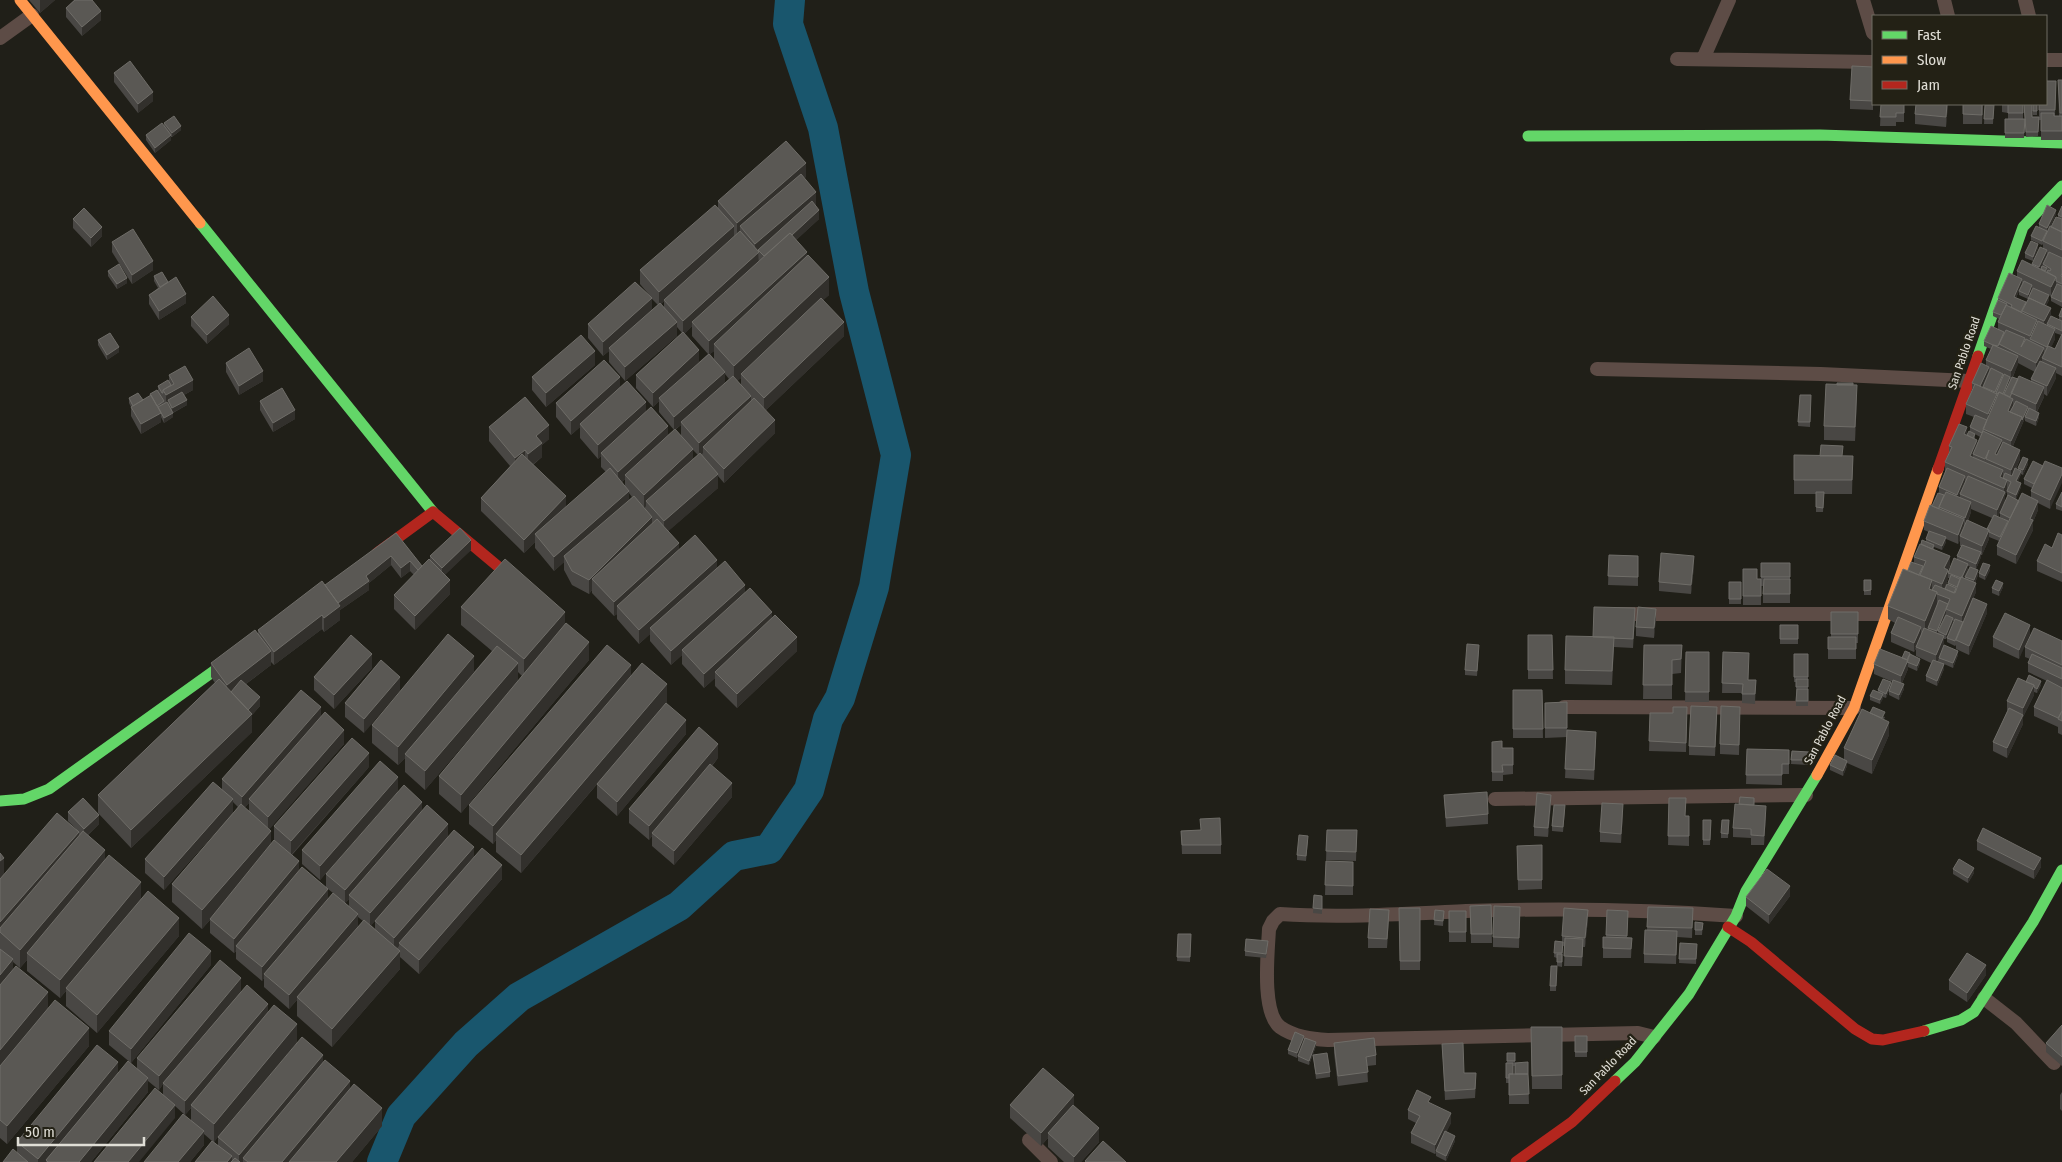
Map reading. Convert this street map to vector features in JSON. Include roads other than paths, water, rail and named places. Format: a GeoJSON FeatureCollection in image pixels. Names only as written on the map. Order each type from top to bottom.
{"type":"FeatureCollection","features":[{"type":"Feature","properties":{"kind":"street"},"geometry":{"type":"LineString","coordinates":[[20,0],[434,512],[513,579]]}},
{"type":"Feature","properties":{"kind":"street"},"geometry":{"type":"LineString","coordinates":[[1704,59],[1729,0]]}},
{"type":"Feature","properties":{"kind":"street"},"geometry":{"type":"LineString","coordinates":[[1863,0],[1872,30]]}},
{"type":"Feature","properties":{"kind":"street"},"geometry":{"type":"LineString","coordinates":[[1944,0],[1948,15]]}},
{"type":"Feature","properties":{"kind":"street"},"geometry":{"type":"LineString","coordinates":[[2025,0],[2029,15]]}},
{"type":"Feature","properties":{"kind":"street"},"geometry":{"type":"LineString","coordinates":[[0,38],[32,15]]}},
{"type":"Feature","properties":{"kind":"street"},"geometry":{"type":"LineString","coordinates":[[1677,59],[1872,62]]}},
{"type":"Feature","properties":{"kind":"street"},"geometry":{"type":"LineString","coordinates":[[2047,60],[2062,60]]}},
{"type":"Feature","properties":{"kind":"street"},"geometry":{"type":"LineString","coordinates":[[1528,136],[1820,135],[2062,143]]}},
{"type":"Feature","properties":{"kind":"street","name":"San Pablo Road"},"geometry":{"type":"LineString","coordinates":[[1516,1162],[1572,1122],[1635,1062],[1689,994],[1732,922],[1746,891],[1806,795],[1854,708],[2023,228],[2062,186]]}},
{"type":"Feature","properties":{"kind":"street"},"geometry":{"type":"LineString","coordinates":[[1597,369],[1821,374],[1969,381]]}},
{"type":"Feature","properties":{"kind":"street"},"geometry":{"type":"LineString","coordinates":[[369,558],[434,512]]}},
{"type":"Feature","properties":{"kind":"street"},"geometry":{"type":"LineString","coordinates":[[1601,614],[1887,614]]}},
{"type":"Feature","properties":{"kind":"street"},"geometry":{"type":"LineString","coordinates":[[0,801],[24,800],[49,789],[241,651]]}},
{"type":"Feature","properties":{"kind":"street"},"geometry":{"type":"LineString","coordinates":[[1564,707],[1854,708]]}},
{"type":"Feature","properties":{"kind":"street"},"geometry":{"type":"LineString","coordinates":[[1495,799],[1806,795]]}},
{"type":"Feature","properties":{"kind":"street"},"geometry":{"type":"LineString","coordinates":[[1654,1037],[1638,1033],[1309,1039],[1291,1033],[1279,1026],[1273,1016],[1266,984],[1269,929],[1273,921],[1280,914],[1329,917],[1562,909],[1665,911],[1732,922],[1751,942],[1833,1013],[1872,1039],[1883,1040],[1908,1036],[1961,1020],[1974,1012],[2033,922],[2062,870]]}},
{"type":"Feature","properties":{"kind":"street"},"geometry":{"type":"LineString","coordinates":[[1984,998],[2016,1022],[2054,1062]]}},
{"type":"Feature","properties":{"kind":"street"},"geometry":{"type":"LineString","coordinates":[[1029,1140],[1051,1162]]}},
{"type":"Feature","properties":{"kind":"waterway"},"geometry":{"type":"LineString","coordinates":[[382,1162],[401,1116],[466,1044],[519,997],[679,906],[734,856],[769,849],[809,790],[828,719],[840,698],[874,587],[896,455],[854,292],[823,128],[788,24],[790,0]]}}]}
